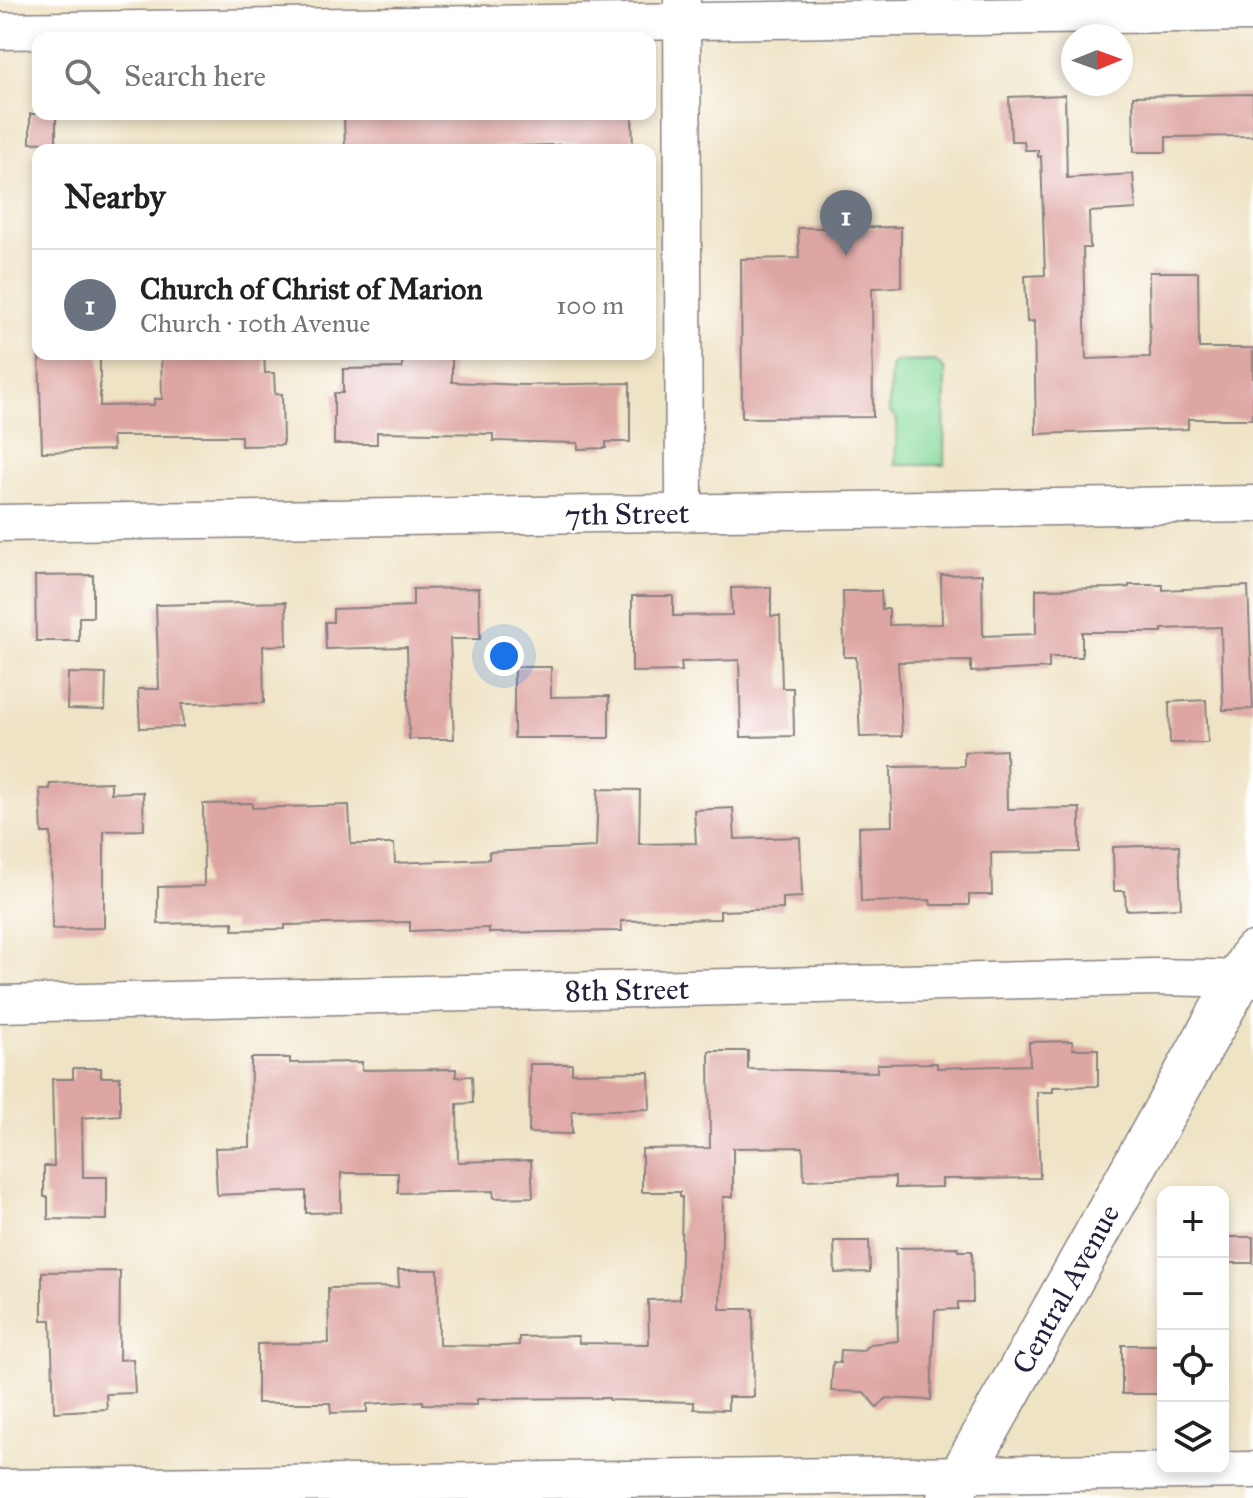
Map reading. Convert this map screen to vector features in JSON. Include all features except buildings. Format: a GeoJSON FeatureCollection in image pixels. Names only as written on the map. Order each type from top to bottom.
{"type":"FeatureCollection","features":[{"type":"Feature","properties":{"kind":"street"},"geometry":{"type":"LineString","coordinates":[[682,11],[684,513]]}},
{"type":"Feature","properties":{"kind":"street"},"geometry":{"type":"LineString","coordinates":[[0,31],[682,11],[1253,13]]}},
{"type":"Feature","properties":{"kind":"street","name":"7th Street"},"geometry":{"type":"LineString","coordinates":[[0,523],[1253,504]]}},
{"type":"Feature","properties":{"kind":"street","name":"8th Street"},"geometry":{"type":"LineString","coordinates":[[0,1004],[1170,977],[1248,971]]}},
{"type":"Feature","properties":{"kind":"street","name":"Central Avenue"},"geometry":{"type":"LineString","coordinates":[[956,1485],[1248,971]]}},
{"type":"Feature","properties":{"kind":"street"},"geometry":{"type":"LineString","coordinates":[[0,1488],[1095,1486],[1253,1470]]}},
{"type":"Feature","properties":{"kind":"green space"},"geometry":{"type":"Polygon","coordinates":[[[935,361],[945,370],[944,465],[895,465],[897,420],[889,411],[891,367],[895,362],[935,361]]]}},
{"type":"Feature","properties":{"kind":"place","name":"Church of Christ of Marion"},"geometry":{"type":"Point","coordinates":[846,256]}}]}
